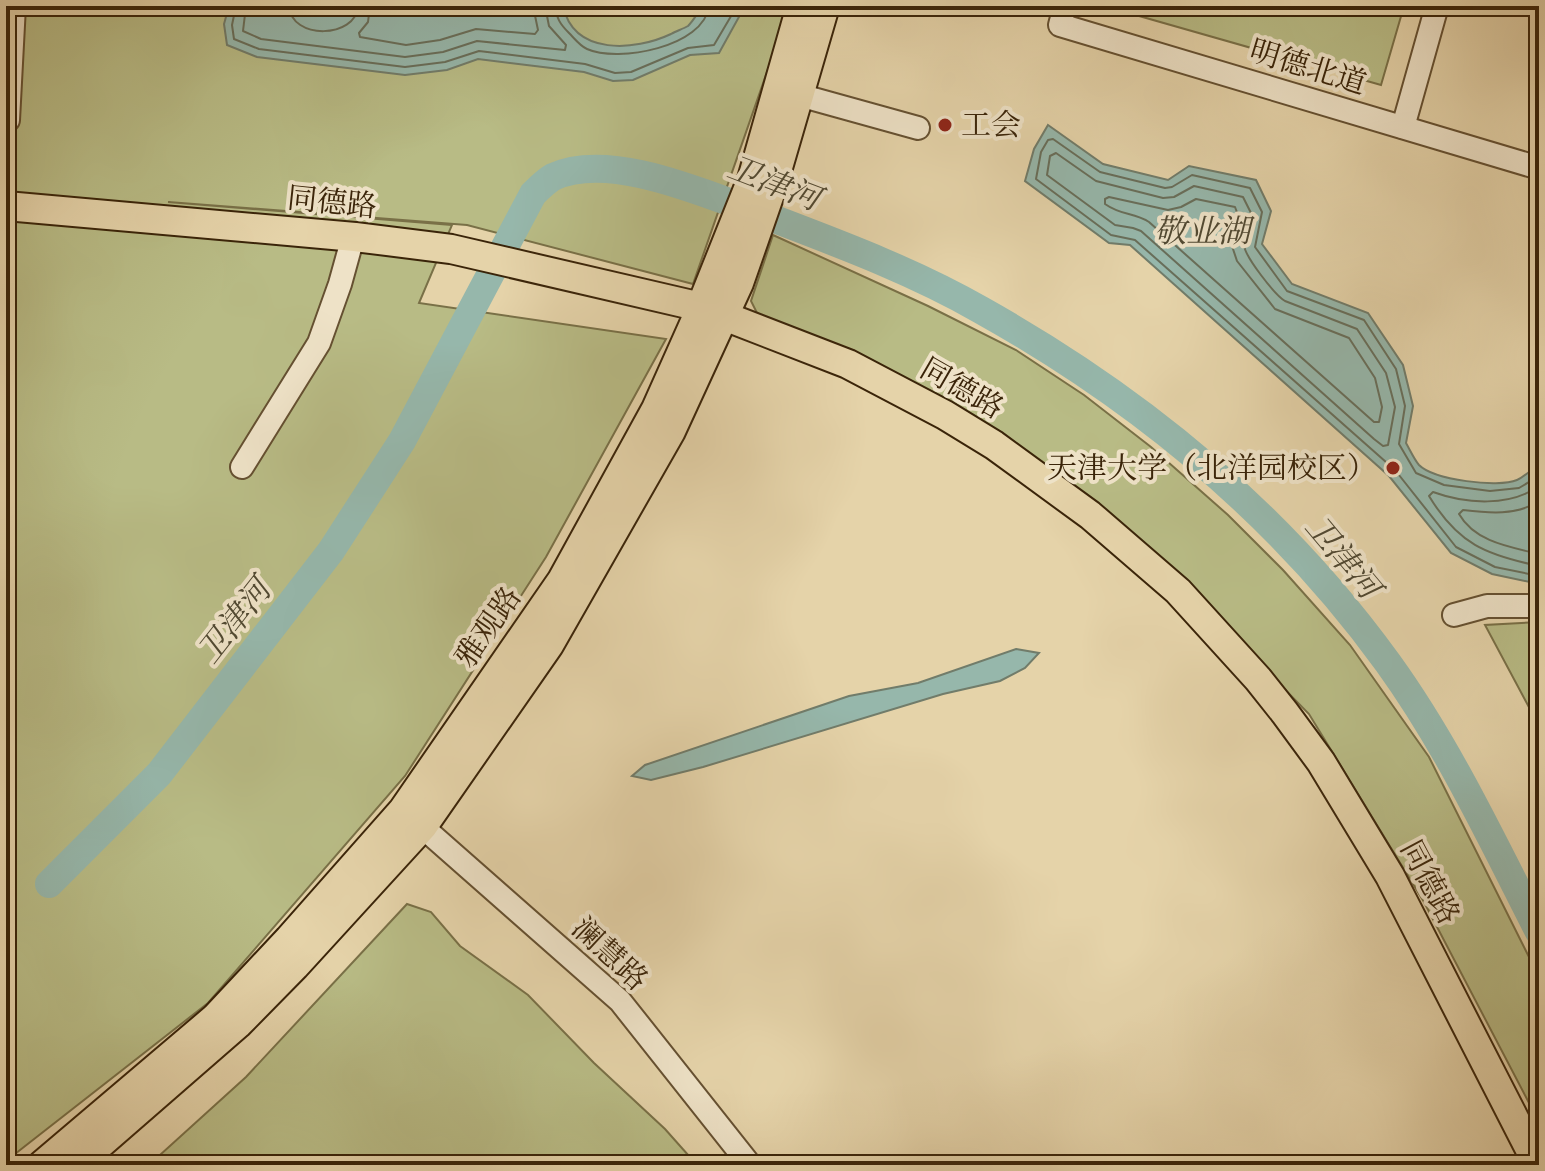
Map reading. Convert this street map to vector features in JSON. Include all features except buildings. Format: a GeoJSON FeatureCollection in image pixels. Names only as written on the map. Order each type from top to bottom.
{"type":"FeatureCollection","features":[{"type":"Feature","properties":{"kind":"main road","name":"雅观路"},"geometry":{"type":"LineString","coordinates":[[762,183],[801,6]]}},
{"type":"Feature","properties":{"kind":"main road","name":"雅观路"},"geometry":{"type":"LineString","coordinates":[[58,1163],[215,1018],[413,818],[562,580],[709,319],[799,95],[825,6]]}},
{"type":"Feature","properties":{"kind":"main road","name":"同德路"},"geometry":{"type":"LineString","coordinates":[[6,206],[351,243],[449,257],[535,276],[709,319],[848,364],[969,430],[1043,479],[1090,515],[1178,591],[1258,679],[1321,762],[1390,876],[1538,1165]]}},
{"type":"Feature","properties":{"kind":"main road","name":"同德路"},"geometry":{"type":"LineString","coordinates":[[6,221],[351,243]]}},
{"type":"Feature","properties":{"kind":"main road","name":"同德路"},"geometry":{"type":"LineString","coordinates":[[709,319],[747,340],[867,391],[988,459],[1087,528],[1181,614],[1256,699],[1335,811],[1411,951],[1520,1165]]}},
{"type":"Feature","properties":{"kind":"street"},"geometry":{"type":"LineString","coordinates":[[8,120],[14,6]]}},
{"type":"Feature","properties":{"kind":"street"},"geometry":{"type":"LineString","coordinates":[[1403,127],[1437,6]]}},
{"type":"Feature","properties":{"kind":"street","name":"明德北道"},"geometry":{"type":"LineString","coordinates":[[1062,16],[1539,168]]}},
{"type":"Feature","properties":{"kind":"street"},"geometry":{"type":"LineString","coordinates":[[799,95],[918,128]]}},
{"type":"Feature","properties":{"kind":"street"},"geometry":{"type":"LineString","coordinates":[[242,467],[319,343],[351,243]]}},
{"type":"Feature","properties":{"kind":"street"},"geometry":{"type":"LineString","coordinates":[[1454,615],[1487,606],[1539,606]]}},
{"type":"Feature","properties":{"kind":"street","name":"澜慧路"},"geometry":{"type":"LineString","coordinates":[[413,818],[620,1001],[750,1165]]}},
{"type":"Feature","properties":{"kind":"green space"},"geometry":{"type":"Polygon","coordinates":[[[6,6],[787,6],[774,52],[693,284],[467,225],[168,202],[452,225],[419,303],[666,339],[546,557],[405,776],[208,1003],[6,1161],[6,6]]]}},
{"type":"Feature","properties":{"kind":"green space"},"geometry":{"type":"Polygon","coordinates":[[[1104,6],[1404,6],[1381,85],[1104,6]]]}},
{"type":"Feature","properties":{"kind":"green space"},"geometry":{"type":"Polygon","coordinates":[[[773,235],[1016,350],[1084,395],[1151,447],[1228,515],[1283,570],[1350,645],[1429,757],[1539,977],[1539,1122],[1424,902],[1309,714],[1184,586],[815,343],[757,313],[751,301],[773,235]]]}},
{"type":"Feature","properties":{"kind":"green space"},"geometry":{"type":"Polygon","coordinates":[[[1539,622],[1539,726],[1485,625],[1539,622]]]}},
{"type":"Feature","properties":{"kind":"green space"},"geometry":{"type":"Polygon","coordinates":[[[407,904],[431,912],[460,946],[528,995],[594,1063],[665,1129],[697,1165],[144,1165],[160,1155],[246,1077],[407,904]]]}},
{"type":"Feature","properties":{"kind":"water"},"geometry":{"type":"Polygon","coordinates":[[[229,6],[299,6],[313,12],[372,6],[437,9],[563,6],[569,22],[579,34],[608,45],[624,46],[656,40],[686,27],[703,6],[745,6],[719,53],[690,55],[633,80],[613,81],[584,72],[478,59],[447,70],[405,75],[257,57],[227,45],[224,24],[229,6]]]}},
{"type":"Feature","properties":{"kind":"water","name":"敬业湖"},"geometry":{"type":"Polygon","coordinates":[[[1048,125],[1103,164],[1168,180],[1189,166],[1256,180],[1271,211],[1262,244],[1292,284],[1368,313],[1403,365],[1413,406],[1406,443],[1419,465],[1438,475],[1496,483],[1517,480],[1539,467],[1539,584],[1492,574],[1451,553],[1389,476],[1130,245],[1109,243],[1025,181],[1034,149],[1048,125]]]}},
{"type":"Feature","properties":{"kind":"water"},"geometry":{"type":"Polygon","coordinates":[[[1016,649],[1039,653],[1025,668],[1000,681],[943,694],[703,767],[651,780],[632,776],[645,765],[849,696],[918,683],[1016,649]]]}},
{"type":"Feature","properties":{"kind":"waterway","name":"卫津河"},"geometry":{"type":"LineString","coordinates":[[49,884],[159,774],[331,551],[402,441],[533,194],[553,177],[575,170],[599,169],[651,176],[703,192],[837,243],[925,281],[981,310],[1097,382],[1204,464],[1302,558],[1388,663],[1450,760],[1539,932]]}},
{"type":"Feature","properties":{"kind":"place","name":"工会"},"geometry":{"type":"Point","coordinates":[945,125]}},
{"type":"Feature","properties":{"kind":"place","name":"天津大学（北洋园校区）"},"geometry":{"type":"Point","coordinates":[1393,468]}}]}
